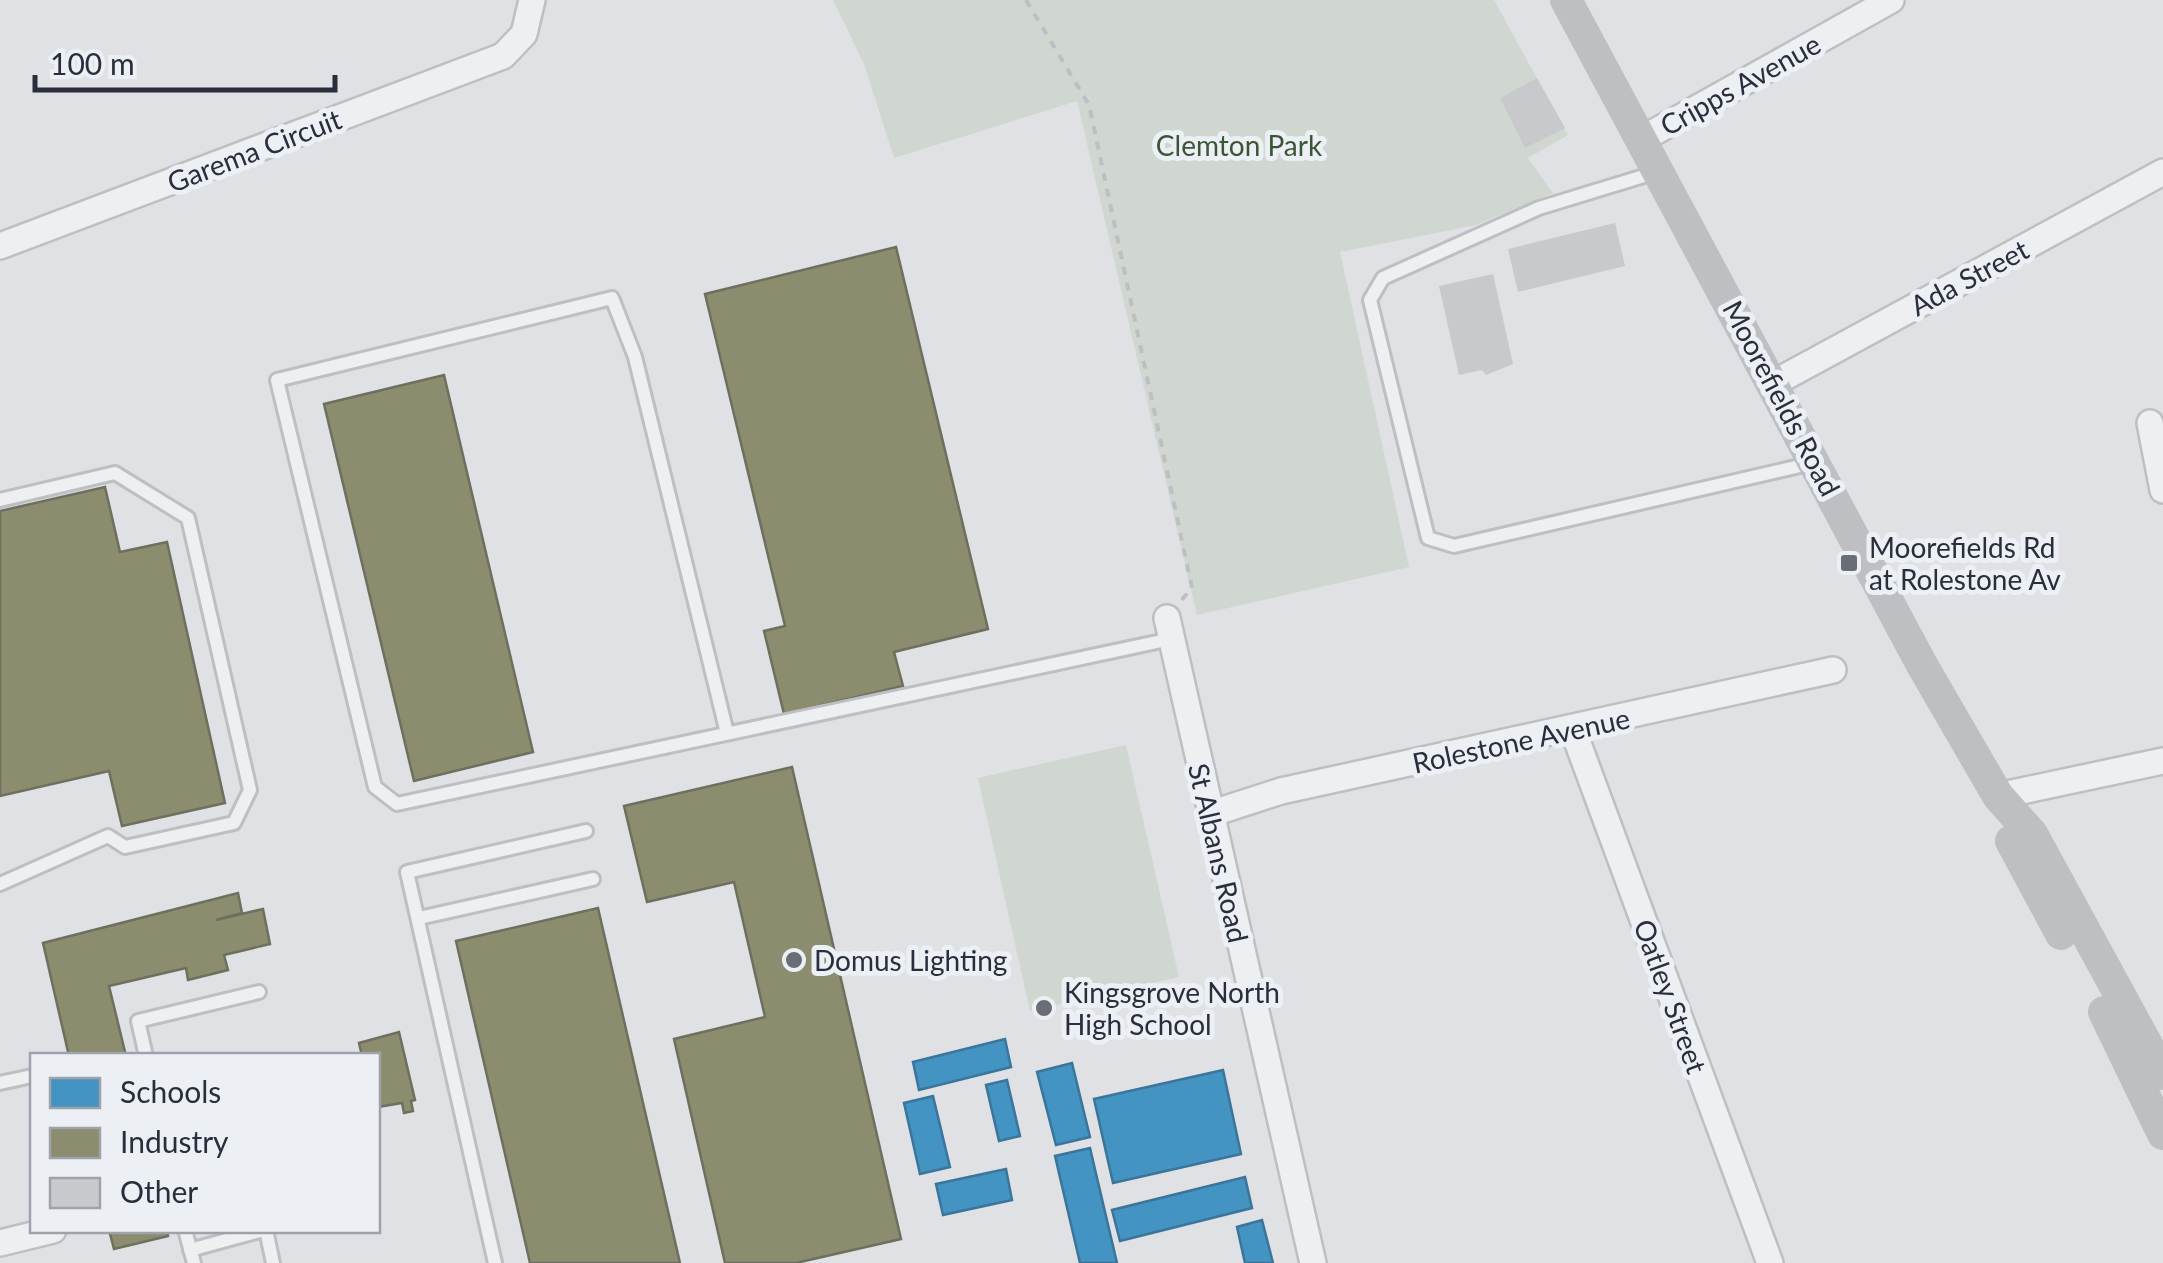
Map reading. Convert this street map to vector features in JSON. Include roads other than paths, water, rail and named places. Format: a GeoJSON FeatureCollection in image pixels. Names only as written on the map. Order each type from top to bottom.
{"type":"FeatureCollection","features":[{"type":"Feature","properties":{"kind":"main road","name":"Moorefields Road"},"geometry":{"type":"LineString","coordinates":[[1566,0],[1909,640],[1998,796],[2011,842],[2157,1077],[2163,1134]]}},
{"type":"Feature","properties":{"kind":"street","name":"Garema Circuit"},"geometry":{"type":"LineString","coordinates":[[0,246],[503,56],[524,34],[532,0]]}},
{"type":"Feature","properties":{"kind":"street","name":"Cripps Avenue"},"geometry":{"type":"LineString","coordinates":[[1642,138],[1891,0]]}},
{"type":"Feature","properties":{"kind":"street","name":"Ada Street"},"geometry":{"type":"LineString","coordinates":[[1774,383],[2163,172]]}},
{"type":"Feature","properties":{"kind":"street"},"geometry":{"type":"LineString","coordinates":[[2150,423],[2163,490]]}},
{"type":"Feature","properties":{"kind":"street","name":"St Albans Road"},"geometry":{"type":"LineString","coordinates":[[1169,628],[1313,1263]]}},
{"type":"Feature","properties":{"kind":"street","name":"Rolestone Avenue"},"geometry":{"type":"LineString","coordinates":[[1210,814],[1281,791],[1833,670]]}},
{"type":"Feature","properties":{"kind":"street","name":"Oatley Street"},"geometry":{"type":"LineString","coordinates":[[1573,730],[1770,1263]]}},
{"type":"Feature","properties":{"kind":"street"},"geometry":{"type":"LineString","coordinates":[[1998,796],[2163,760]]}},
{"type":"Feature","properties":{"kind":"street"},"geometry":{"type":"LineString","coordinates":[[0,1243],[41,1233]]}},
{"type":"Feature","properties":{"kind":"lane"},"geometry":{"type":"LineString","coordinates":[[1659,171],[1540,208],[1382,278],[1370,300],[1428,538],[1454,546],[1817,462]]}},
{"type":"Feature","properties":{"kind":"lane"},"geometry":{"type":"LineString","coordinates":[[726,733],[636,357],[612,298],[277,380],[375,787],[397,804],[726,733],[1169,628]]}},
{"type":"Feature","properties":{"kind":"lane"},"geometry":{"type":"LineString","coordinates":[[0,500],[114,472],[188,518],[250,790],[234,823],[125,847],[108,836],[0,884]]}},
{"type":"Feature","properties":{"kind":"lane"},"geometry":{"type":"LineString","coordinates":[[494,1263],[407,872],[586,831]]}},
{"type":"Feature","properties":{"kind":"lane"},"geometry":{"type":"LineString","coordinates":[[418,918],[592,879]]}},
{"type":"Feature","properties":{"kind":"lane"},"geometry":{"type":"LineString","coordinates":[[145,1053],[138,1021],[259,992]]}},
{"type":"Feature","properties":{"kind":"lane"},"geometry":{"type":"LineString","coordinates":[[0,1083],[30,1076]]}},
{"type":"Feature","properties":{"kind":"lane"},"geometry":{"type":"LineString","coordinates":[[192,1256],[256,1233]]}},
{"type":"Feature","properties":{"kind":"lane"},"geometry":{"type":"LineString","coordinates":[[265,1233],[273,1263]]}},
{"type":"Feature","properties":{"kind":"place","name":"Moorefields Rd at Rolestone Av"},"geometry":{"type":"Point","coordinates":[1849,563]}},
{"type":"Feature","properties":{"kind":"place","name":"Domus Lighting"},"geometry":{"type":"Point","coordinates":[794,960]}},
{"type":"Feature","properties":{"kind":"place","name":"Kingsgrove North High School"},"geometry":{"type":"Point","coordinates":[1044,1008]}},
{"type":"Feature","properties":{"kind":"park label","name":"Clemton Park"},"geometry":{"type":"Point","coordinates":[1239,145]}}]}
